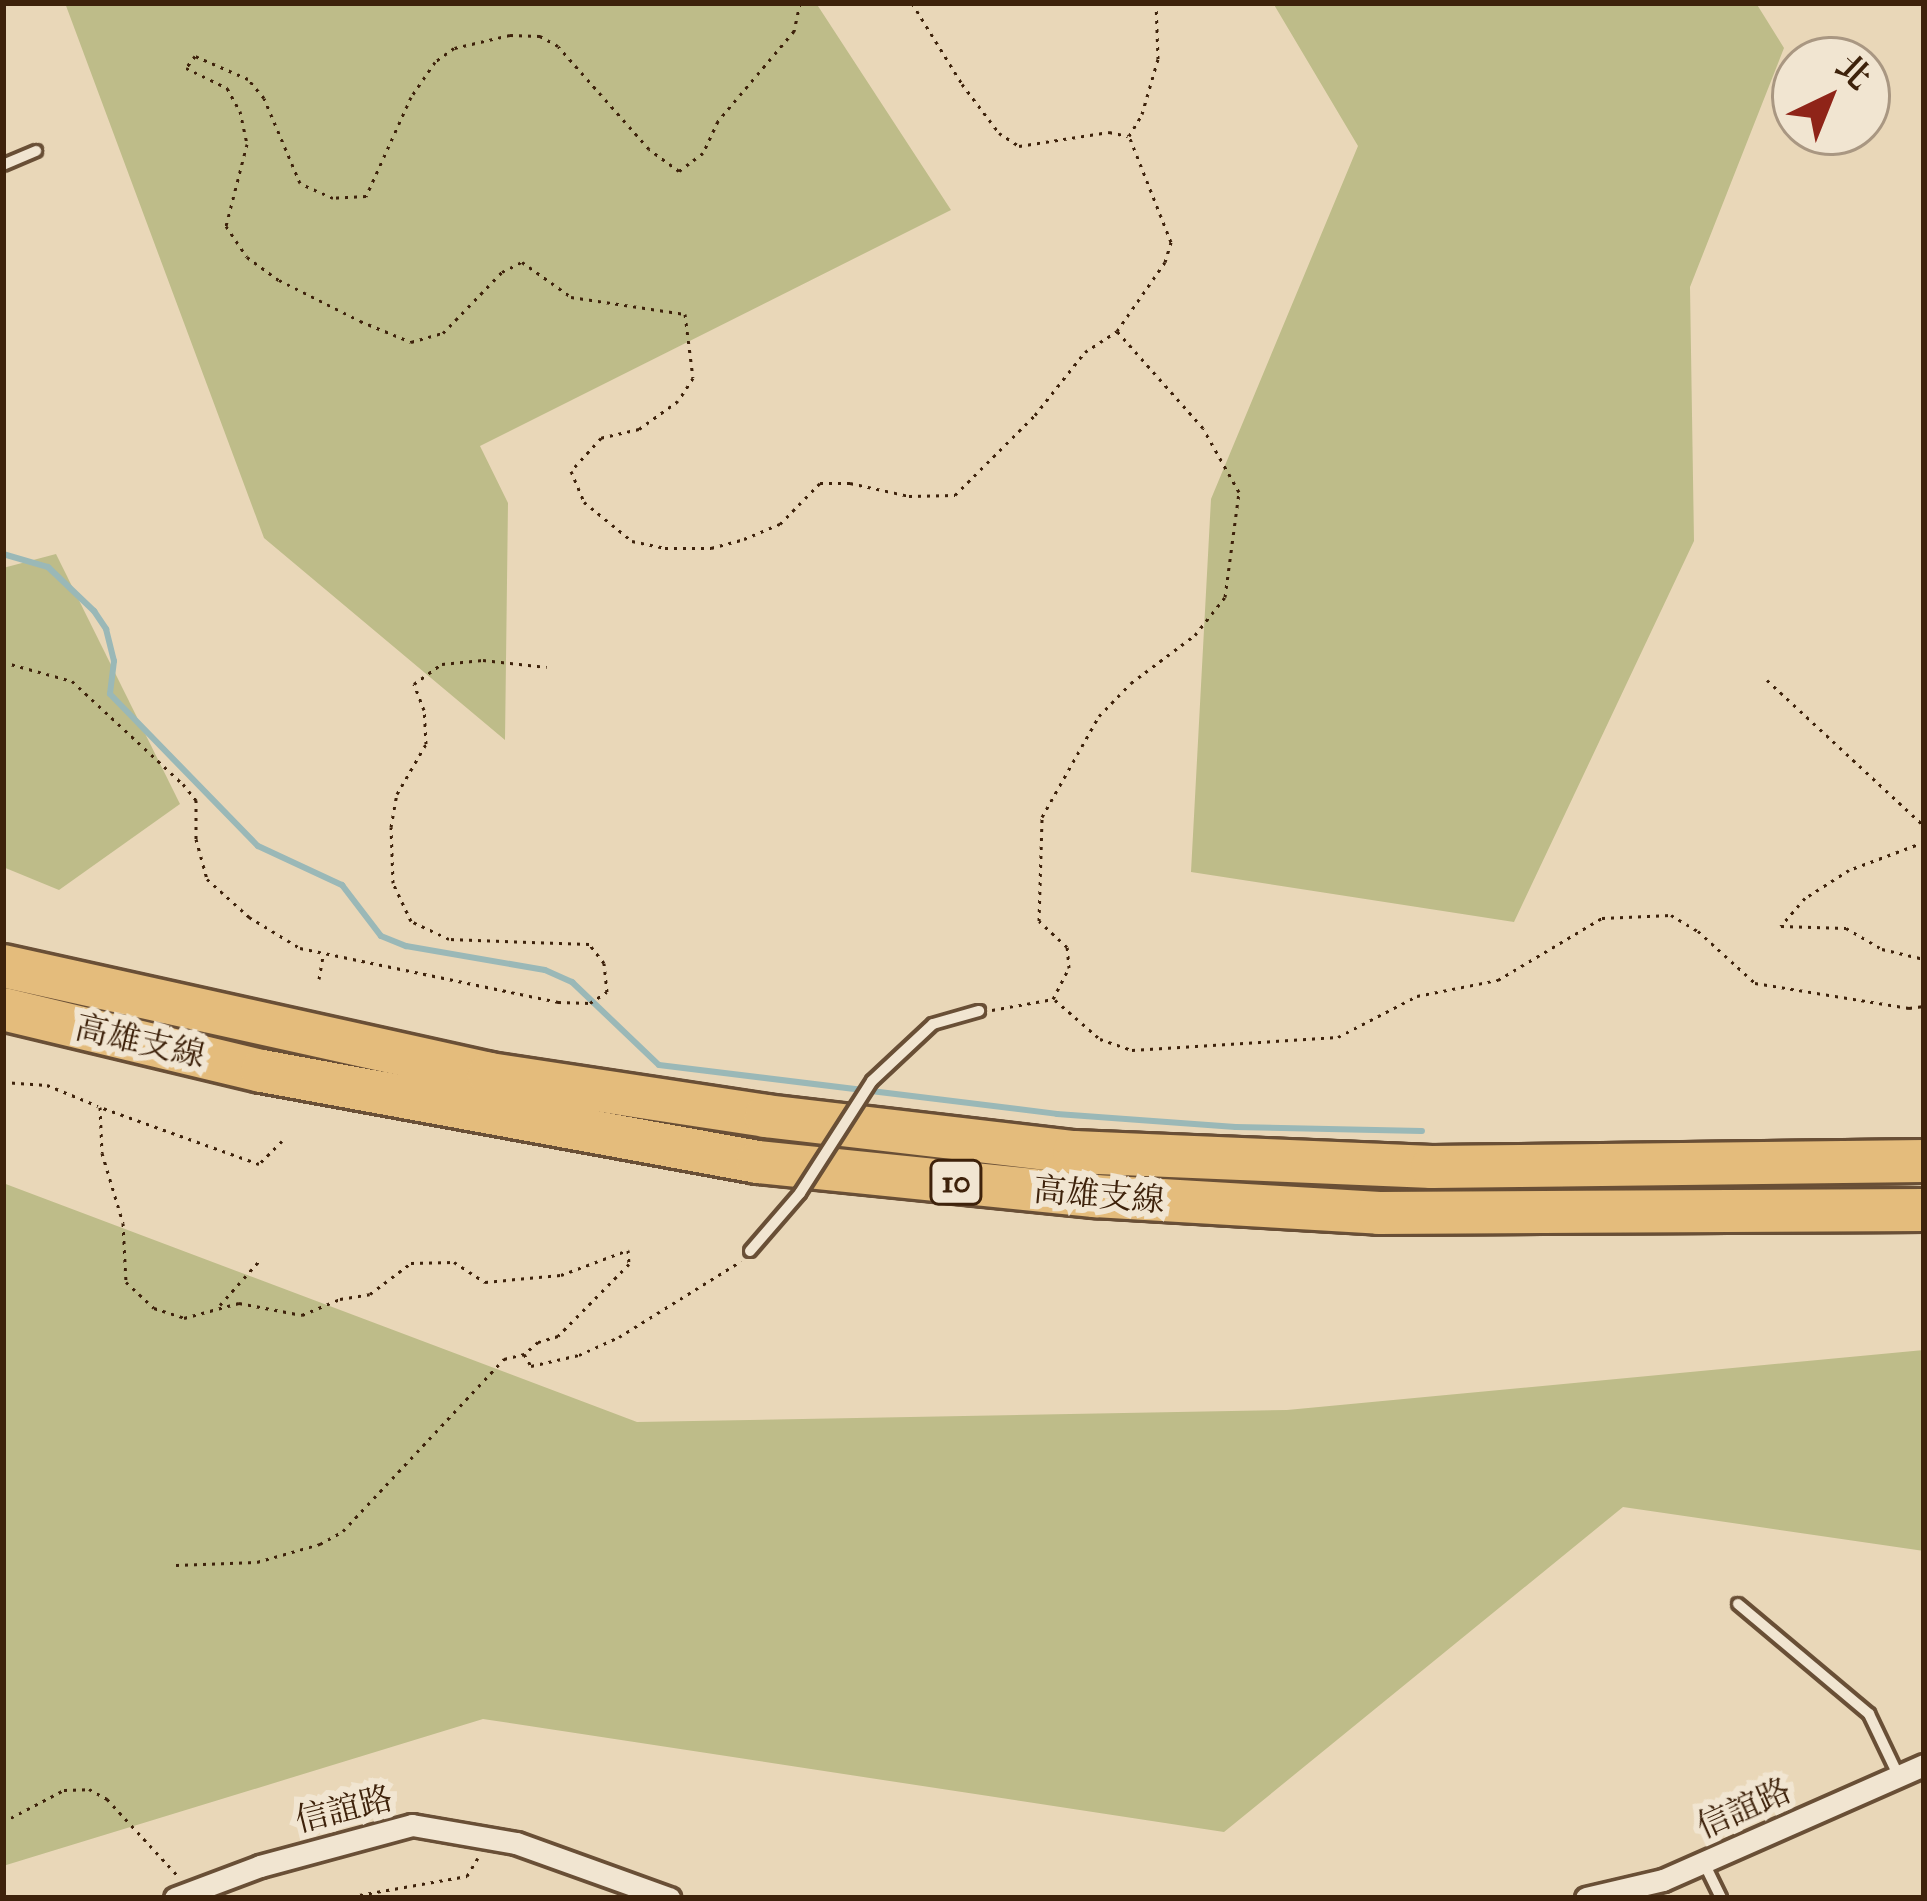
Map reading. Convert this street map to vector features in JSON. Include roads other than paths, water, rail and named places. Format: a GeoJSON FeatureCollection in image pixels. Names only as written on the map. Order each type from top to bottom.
{"type":"FeatureCollection","features":[{"type":"Feature","properties":{"kind":"highway","name":"高雄支線"},"geometry":{"type":"LineString","coordinates":[[3,966],[489,1074],[766,1116],[1074,1152],[1432,1167],[1924,1161]]}},
{"type":"Feature","properties":{"kind":"highway","name":"高雄支線"},"geometry":{"type":"LineString","coordinates":[[3,1009],[262,1072],[781,1164],[1095,1196],[1288,1209],[1924,1210]]}},
{"type":"Feature","properties":{"kind":"street","name":"信誼路"},"geometry":{"type":"LineString","coordinates":[[1586,1898],[1663,1880],[1924,1765]]}},
{"type":"Feature","properties":{"kind":"street","name":"信誼路"},"geometry":{"type":"LineString","coordinates":[[182,1895],[260,1866],[412,1825],[516,1843],[669,1898]]}},
{"type":"Feature","properties":{"kind":"lane"},"geometry":{"type":"LineString","coordinates":[[3,165],[36,151]]}},
{"type":"Feature","properties":{"kind":"lane"},"geometry":{"type":"LineString","coordinates":[[750,1250],[800,1193],[872,1081],[933,1024],[979,1010]]}},
{"type":"Feature","properties":{"kind":"lane"},"geometry":{"type":"LineString","coordinates":[[1738,1604],[1869,1714],[1899,1778]]}},
{"type":"Feature","properties":{"kind":"lane"},"geometry":{"type":"LineString","coordinates":[[1704,1863],[1720,1898]]}},
{"type":"Feature","properties":{"kind":"waterway"},"geometry":{"type":"LineString","coordinates":[[3,554],[48,567],[94,611],[106,629],[114,661],[110,694],[258,846],[342,885],[381,936],[406,946],[545,970],[572,982],[659,1065],[1057,1114],[1236,1127],[1422,1131]]}}]}
